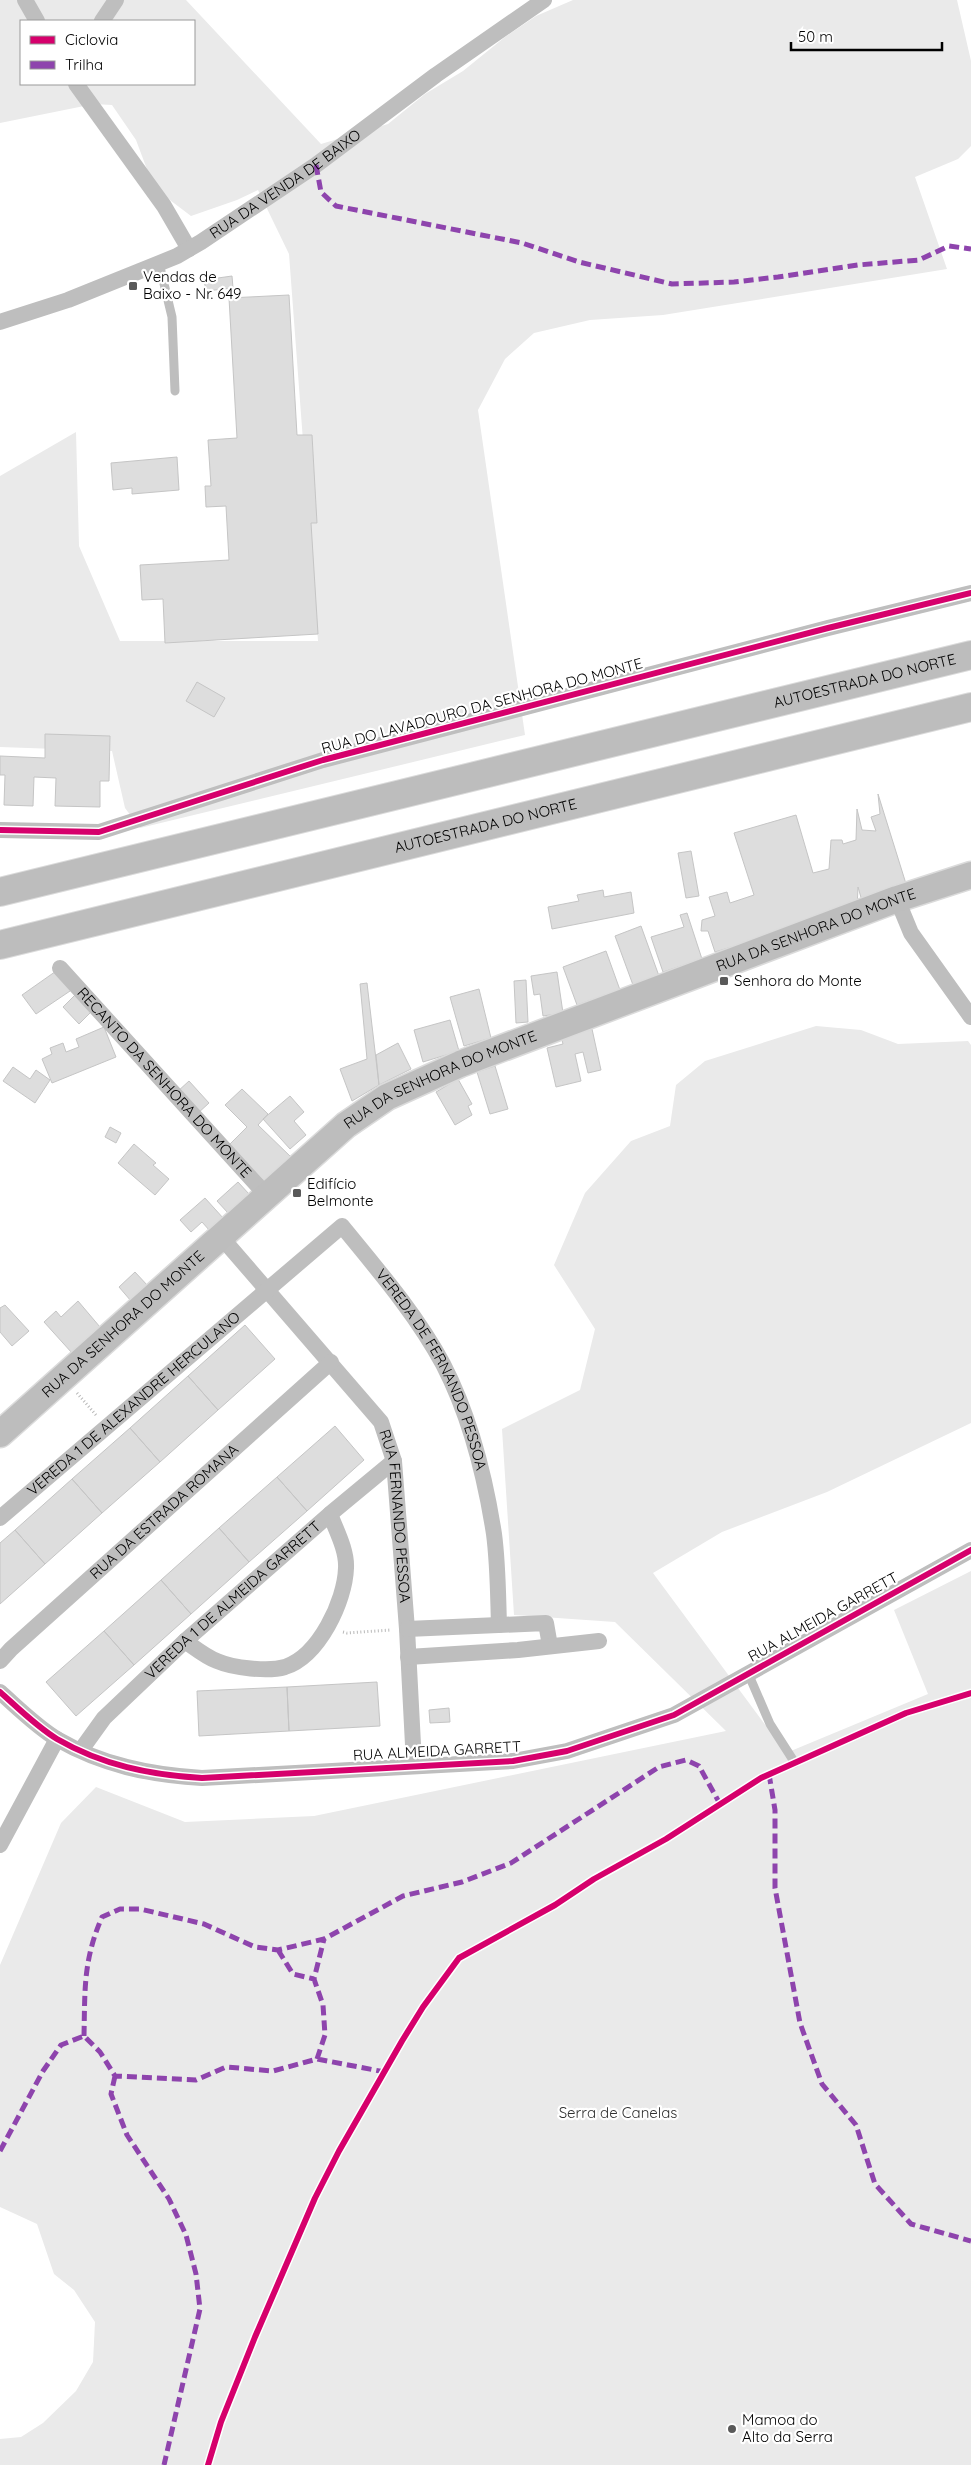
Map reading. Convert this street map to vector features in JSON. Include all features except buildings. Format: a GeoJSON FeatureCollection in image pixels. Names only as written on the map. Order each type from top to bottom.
{"type":"FeatureCollection","features":[{"type":"Feature","properties":{"kind":"highway","name":"AUTOESTRADA DO NORTE"},"geometry":{"type":"LineString","coordinates":[[0,892],[971,655]]}},
{"type":"Feature","properties":{"kind":"highway","name":"AUTOESTRADA DO NORTE"},"geometry":{"type":"LineString","coordinates":[[0,944],[971,707]]}},
{"type":"Feature","properties":{"kind":"main road","name":"RUA DA SENHORA DO MONTE"},"geometry":{"type":"LineString","coordinates":[[0,1434],[268,1197],[346,1125],[387,1097],[469,1061],[897,899],[971,874]]}},
{"type":"Feature","properties":{"kind":"street"},"geometry":{"type":"LineString","coordinates":[[25,0],[36,20]]}},
{"type":"Feature","properties":{"kind":"street"},"geometry":{"type":"LineString","coordinates":[[103,20],[116,0]]}},
{"type":"Feature","properties":{"kind":"street","name":"RUA DA VENDA DE BAIXO"},"geometry":{"type":"LineString","coordinates":[[0,322],[68,300],[159,263],[189,248],[316,165],[436,75],[544,0]]}},
{"type":"Feature","properties":{"kind":"street"},"geometry":{"type":"LineString","coordinates":[[80,87],[164,206],[189,248]]}},
{"type":"Feature","properties":{"kind":"street","name":"RUA DO LAVADOURO DA SENHORA DO MONTE"},"geometry":{"type":"LineString","coordinates":[[0,830],[99,832],[323,760],[828,628],[971,593]]}},
{"type":"Feature","properties":{"kind":"street"},"geometry":{"type":"LineString","coordinates":[[897,899],[911,933],[971,1018]]}},
{"type":"Feature","properties":{"kind":"street","name":"RECANTO DA SENHORA DO MONTE"},"geometry":{"type":"LineString","coordinates":[[60,968],[268,1197]]}},
{"type":"Feature","properties":{"kind":"street","name":"VEREDA DE FERNANDO PESSOA"},"geometry":{"type":"LineString","coordinates":[[266,1289],[342,1226],[398,1294],[442,1363],[455,1390],[478,1453],[494,1536],[499,1626]]}},
{"type":"Feature","properties":{"kind":"street","name":"RUA FERNANDO PESSOA"},"geometry":{"type":"LineString","coordinates":[[222,1238],[332,1362],[382,1422],[394,1461],[407,1629],[414,1764]]}},
{"type":"Feature","properties":{"kind":"street","name":"VEREDA 1 DE ALEXANDRE HERCULANO"},"geometry":{"type":"LineString","coordinates":[[0,1518],[266,1289]]}},
{"type":"Feature","properties":{"kind":"street","name":"RUA DA ESTRADA ROMANA"},"geometry":{"type":"LineString","coordinates":[[0,1661],[10,1649],[332,1362]]}},
{"type":"Feature","properties":{"kind":"street","name":"VEREDA 1 DE ALMEIDA GARRETT"},"geometry":{"type":"LineString","coordinates":[[81,1750],[104,1718],[185,1641],[330,1514],[394,1461]]}},
{"type":"Feature","properties":{"kind":"street"},"geometry":{"type":"LineString","coordinates":[[185,1641],[218,1662],[254,1669],[285,1667],[308,1652],[329,1625],[340,1598],[346,1567],[341,1544],[330,1514]]}},
{"type":"Feature","properties":{"kind":"street","name":"RUA ALMEIDA GARRETT"},"geometry":{"type":"LineString","coordinates":[[0,1692],[57,1738],[81,1750],[123,1768],[170,1776],[202,1778],[414,1764],[513,1760],[567,1751],[674,1715],[971,1550]]}},
{"type":"Feature","properties":{"kind":"street"},"geometry":{"type":"LineString","coordinates":[[407,1629],[546,1623],[550,1646]]}},
{"type":"Feature","properties":{"kind":"street"},"geometry":{"type":"LineString","coordinates":[[408,1657],[599,1641]]}},
{"type":"Feature","properties":{"kind":"street"},"geometry":{"type":"LineString","coordinates":[[0,1845],[57,1738]]}},
{"type":"Feature","properties":{"kind":"lane"},"geometry":{"type":"LineString","coordinates":[[159,263],[172,317],[176,391]]}},
{"type":"Feature","properties":{"kind":"lane"},"geometry":{"type":"LineString","coordinates":[[748,1673],[770,1724],[795,1763]]}},
{"type":"Feature","properties":{"kind":"path"},"geometry":{"type":"LineString","coordinates":[[64,1378],[96,1414],[92,1420]]}},
{"type":"Feature","properties":{"kind":"path"},"geometry":{"type":"LineString","coordinates":[[357,1633],[376,1631]]}},
{"type":"Feature","properties":{"kind":"green space"},"geometry":{"type":"Polygon","coordinates":[[[0,0],[186,0],[321,144],[388,124],[425,94],[463,71],[505,37],[536,16],[573,0],[957,0],[971,61],[971,146],[958,159],[915,177],[947,269],[663,315],[590,320],[534,333],[505,359],[478,410],[525,735],[140,828],[125,808],[112,751],[0,747],[0,476],[76,432],[79,546],[120,641],[318,641],[289,254],[258,190],[237,200],[191,216],[154,188],[136,140],[112,105],[94,104],[0,123],[0,0]]]}},
{"type":"Feature","properties":{"kind":"green space","name":"Serra de Canelas"},"geometry":{"type":"Polygon","coordinates":[[[816,1026],[861,1030],[898,1044],[968,1041],[971,1045],[971,1423],[827,1492],[722,1532],[653,1573],[786,1753],[928,1694],[894,1610],[971,1571],[971,2465],[0,2465],[0,2439],[21,2437],[43,2423],[76,2391],[93,2362],[95,2322],[74,2290],[54,2274],[37,2224],[0,2207],[0,1965],[61,1823],[96,1787],[185,1822],[314,1816],[726,1731],[615,1622],[514,1615],[502,1429],[580,1390],[595,1329],[554,1265],[585,1193],[631,1141],[670,1126],[676,1085],[705,1061],[816,1026]]]}},
{"type":"Feature","properties":{"kind":"marked path"},"geometry":{"type":"LineString","coordinates":[[316,165],[321,192],[336,206],[522,243],[579,262],[672,284],[734,282],[858,265],[919,260],[949,246],[971,249]]}},
{"type":"Feature","properties":{"kind":"marked path"},"geometry":{"type":"LineString","coordinates":[[84,2036],[86,1976],[91,1948],[102,1917],[120,1909],[140,1909],[204,1924],[255,1947],[278,1950],[324,1939],[403,1896],[462,1882],[511,1863],[659,1767],[686,1760],[699,1766],[720,1804]]}},
{"type":"Feature","properties":{"kind":"marked path"},"geometry":{"type":"LineString","coordinates":[[769,1774],[775,1810],[775,1888],[800,2023],[822,2084],[856,2125],[875,2184],[911,2224],[971,2241]]}},
{"type":"Feature","properties":{"kind":"marked path"},"geometry":{"type":"LineString","coordinates":[[317,2059],[325,2035],[323,2005],[314,1979],[324,1939]]}},
{"type":"Feature","properties":{"kind":"marked path"},"geometry":{"type":"LineString","coordinates":[[278,1950],[293,1974],[314,1979]]}},
{"type":"Feature","properties":{"kind":"marked path"},"geometry":{"type":"LineString","coordinates":[[0,2151],[43,2071],[61,2045],[84,2036],[100,2052],[115,2076],[196,2080],[226,2067],[273,2071],[317,2059],[385,2072]]}},
{"type":"Feature","properties":{"kind":"marked path"},"geometry":{"type":"LineString","coordinates":[[115,2076],[111,2094],[127,2135],[169,2199],[186,2235],[196,2274],[200,2309],[164,2465]]}},
{"type":"Feature","properties":{"kind":"cycle path"},"geometry":{"type":"LineString","coordinates":[[0,830],[99,832],[323,760],[828,628],[971,593]]}},
{"type":"Feature","properties":{"kind":"cycle path"},"geometry":{"type":"LineString","coordinates":[[0,1692],[42,1729],[57,1739],[91,1756],[127,1767],[183,1777],[202,1778],[513,1761],[567,1751],[674,1715],[971,1550]]}},
{"type":"Feature","properties":{"kind":"cycle path"},"geometry":{"type":"LineString","coordinates":[[208,2465],[221,2422],[255,2337],[315,2198],[339,2151],[402,2041],[423,2007],[459,1958],[555,1905],[594,1879],[666,1839],[761,1778],[906,1713],[971,1693]]}},
{"type":"Feature","properties":{"kind":"place","name":"Vendas de Baixo - Nr. 649"},"geometry":{"type":"Point","coordinates":[133,286]}},
{"type":"Feature","properties":{"kind":"place","name":"Senhora do Monte"},"geometry":{"type":"Point","coordinates":[724,981]}},
{"type":"Feature","properties":{"kind":"place","name":"Edifício Belmonte"},"geometry":{"type":"Point","coordinates":[297,1193]}},
{"type":"Feature","properties":{"kind":"place","name":"Mamoa do Alto da Serra"},"geometry":{"type":"Point","coordinates":[732,2429]}}]}
